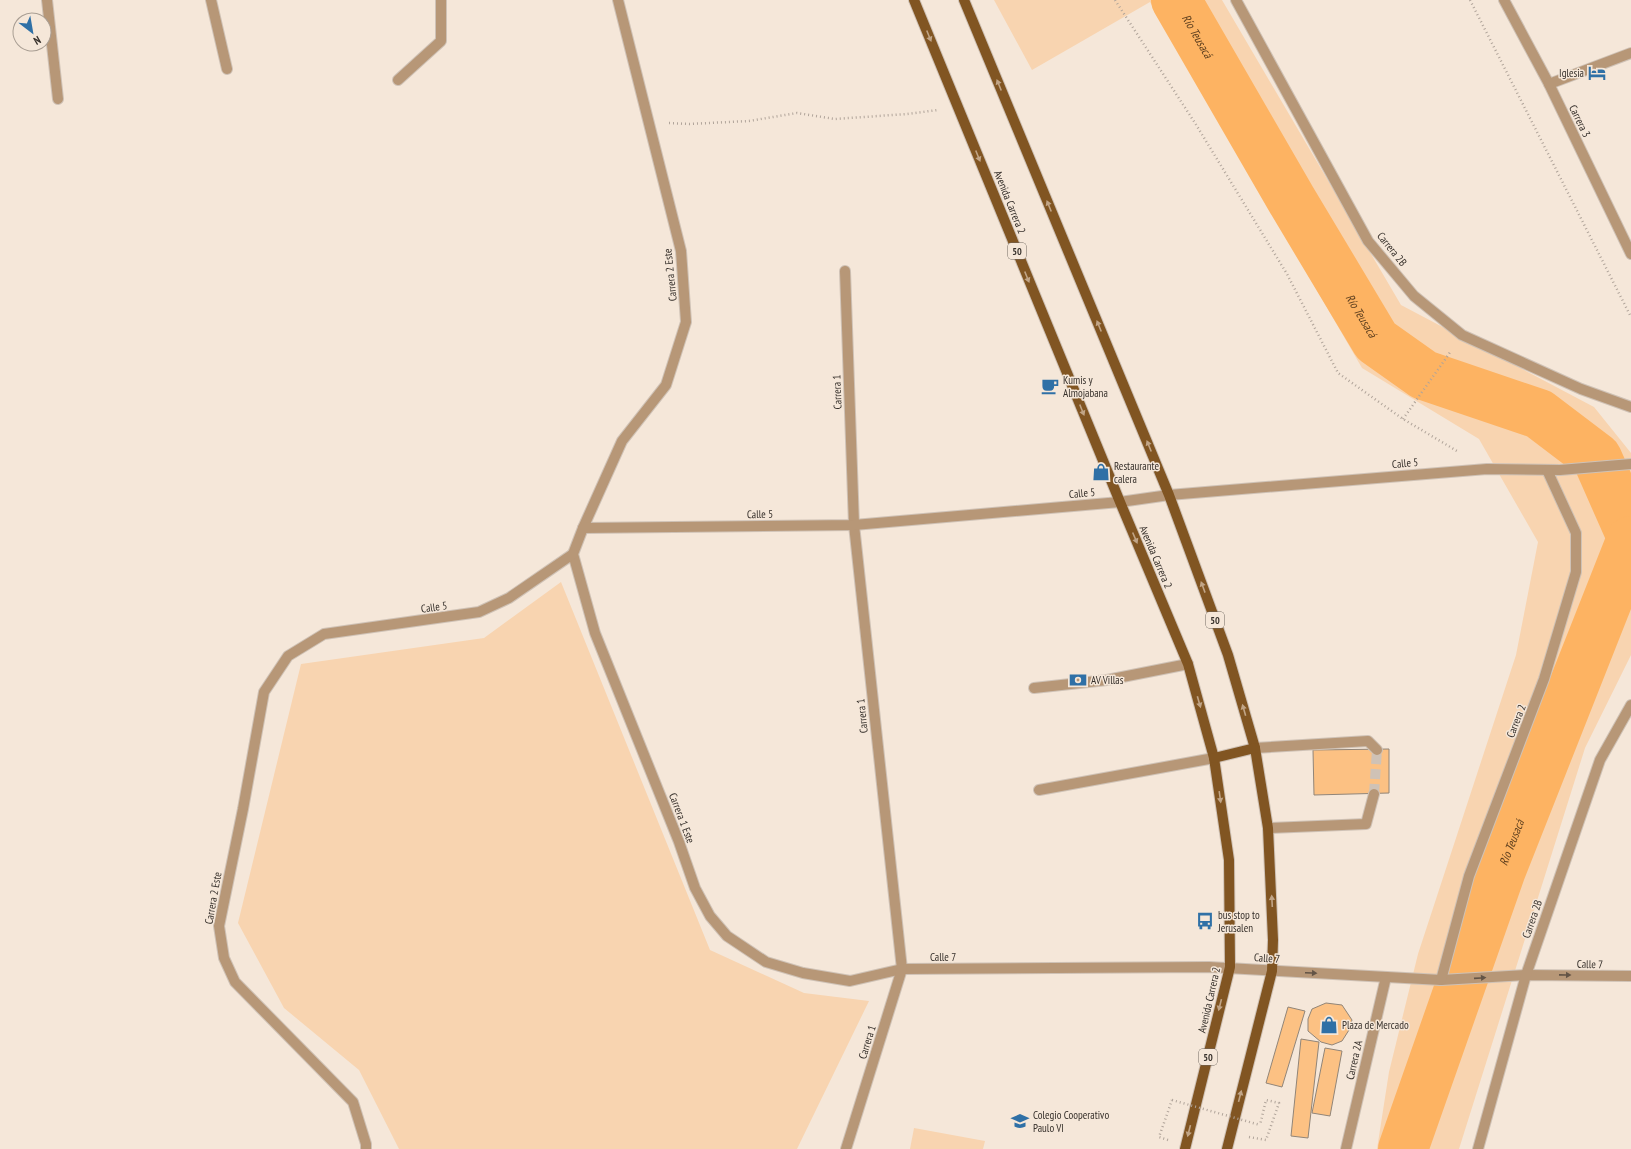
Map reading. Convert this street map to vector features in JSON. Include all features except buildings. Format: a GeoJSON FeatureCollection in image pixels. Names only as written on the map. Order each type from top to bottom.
{"type":"FeatureCollection","features":[{"type":"Feature","properties":{"kind":"main road","name":"Avenida Carrera 2"},"geometry":{"type":"LineString","coordinates":[[914,0],[1188,664],[1214,758],[1229,860],[1230,967],[1185,1149]]}},
{"type":"Feature","properties":{"kind":"main road","name":"50"},"geometry":{"type":"LineString","coordinates":[[964,0],[1169,495],[1228,655],[1255,748],[1268,828],[1274,940],[1272,971],[1228,1149]]}},
{"type":"Feature","properties":{"kind":"main road"},"geometry":{"type":"LineString","coordinates":[[1214,758],[1255,748]]}},
{"type":"Feature","properties":{"kind":"street"},"geometry":{"type":"LineString","coordinates":[[47,0],[58,99]]}},
{"type":"Feature","properties":{"kind":"street"},"geometry":{"type":"LineString","coordinates":[[211,0],[227,69]]}},
{"type":"Feature","properties":{"kind":"street"},"geometry":{"type":"LineString","coordinates":[[398,80],[441,41],[441,0]]}},
{"type":"Feature","properties":{"kind":"street","name":"Carrera 2 Este"},"geometry":{"type":"LineString","coordinates":[[583,528],[622,441],[666,385],[686,322],[681,251],[650,122],[618,0]]}},
{"type":"Feature","properties":{"kind":"street","name":"Carrera 2B"},"geometry":{"type":"LineString","coordinates":[[1236,0],[1368,241],[1414,296],[1462,335],[1581,389],[1631,407]]}},
{"type":"Feature","properties":{"kind":"street","name":"Carrera 3"},"geometry":{"type":"LineString","coordinates":[[1504,0],[1549,84],[1630,251]]}},
{"type":"Feature","properties":{"kind":"street"},"geometry":{"type":"LineString","coordinates":[[1549,84],[1631,53]]}},
{"type":"Feature","properties":{"kind":"street","name":"Carrera 1"},"geometry":{"type":"LineString","coordinates":[[845,271],[854,525],[902,970],[846,1149]]}},
{"type":"Feature","properties":{"kind":"street","name":"Calle 5"},"geometry":{"type":"LineString","coordinates":[[583,528],[854,525],[1120,502],[1169,495],[1487,469],[1560,470],[1631,464]]}},
{"type":"Feature","properties":{"kind":"street","name":"Carrera 2"},"geometry":{"type":"LineString","coordinates":[[1441,980],[1469,876],[1544,679],[1576,572],[1576,533],[1547,470]]}},
{"type":"Feature","properties":{"kind":"street"},"geometry":{"type":"LineString","coordinates":[[573,554],[583,528]]}},
{"type":"Feature","properties":{"kind":"street","name":"Calle 5"},"geometry":{"type":"LineString","coordinates":[[288,656],[324,634],[479,612],[509,598],[573,554]]}},
{"type":"Feature","properties":{"kind":"street","name":"Carrera 1 Este"},"geometry":{"type":"LineString","coordinates":[[573,554],[595,632],[679,842],[695,888],[710,916],[727,936],[746,950],[766,962],[803,973],[850,981],[902,970]]}},
{"type":"Feature","properties":{"kind":"street","name":"Carrera 2 Este"},"geometry":{"type":"LineString","coordinates":[[288,656],[264,692],[243,809],[219,926],[224,958],[235,982],[352,1102],[366,1144],[366,1149]]}},
{"type":"Feature","properties":{"kind":"street"},"geometry":{"type":"LineString","coordinates":[[1034,688],[1107,680],[1188,664]]}},
{"type":"Feature","properties":{"kind":"street","name":"Carrera 2B"},"geometry":{"type":"LineString","coordinates":[[1478,1149],[1526,975],[1600,760],[1631,705]]}},
{"type":"Feature","properties":{"kind":"street"},"geometry":{"type":"LineString","coordinates":[[1255,748],[1368,741],[1377,750]]}},
{"type":"Feature","properties":{"kind":"street"},"geometry":{"type":"LineString","coordinates":[[1039,790],[1214,758]]}},
{"type":"Feature","properties":{"kind":"street"},"geometry":{"type":"LineString","coordinates":[[1268,828],[1366,824],[1374,794]]}},
{"type":"Feature","properties":{"kind":"street","name":"Calle 7"},"geometry":{"type":"LineString","coordinates":[[902,970],[1230,967],[1272,971],[1441,980],[1526,975],[1631,976]]}},
{"type":"Feature","properties":{"kind":"street","name":"Carrera 2A"},"geometry":{"type":"LineString","coordinates":[[1346,1149],[1386,977]]}},
{"type":"Feature","properties":{"kind":"path"},"geometry":{"type":"LineString","coordinates":[[1115,0],[1195,123],[1287,274],[1338,373],[1403,419],[1487,469]]}},
{"type":"Feature","properties":{"kind":"path"},"geometry":{"type":"LineString","coordinates":[[1470,0],[1631,317]]}},
{"type":"Feature","properties":{"kind":"path"},"geometry":{"type":"LineString","coordinates":[[650,122],[689,124],[749,121],[797,113],[835,119],[907,114],[958,108]]}},
{"type":"Feature","properties":{"kind":"path"},"geometry":{"type":"LineString","coordinates":[[1403,419],[1462,335]]}},
{"type":"Feature","properties":{"kind":"path"},"geometry":{"type":"LineString","coordinates":[[1159,1137],[1172,1100],[1260,1125],[1266,1100],[1279,1103],[1266,1140]]}},
{"type":"Feature","properties":{"kind":"shaded area"},"geometry":{"type":"Polygon","coordinates":[[[994,0],[1222,0],[1401,305],[1594,407],[1631,453],[1631,655],[1585,748],[1459,1149],[1377,1149],[1389,1072],[1418,954],[1516,655],[1538,542],[1479,439],[1362,368],[1150,2],[1032,70],[994,0]]]}},
{"type":"Feature","properties":{"kind":"shaded area"},"geometry":{"type":"Polygon","coordinates":[[[561,582],[710,950],[804,993],[869,1001],[797,1149],[399,1149],[359,1070],[284,1008],[238,923],[301,664],[484,638],[561,582]]]}},
{"type":"Feature","properties":{"kind":"shaded area"},"geometry":{"type":"Polygon","coordinates":[[[914,1128],[985,1141],[983,1149],[910,1149],[914,1128]]]}},
{"type":"Feature","properties":{"kind":"waterway","name":"Río Teusacá"},"geometry":{"type":"LineString","coordinates":[[1176,0],[1291,199],[1376,341],[1424,375],[1539,414],[1597,458],[1631,535]]}},
{"type":"Feature","properties":{"kind":"waterway","name":"Río Teusacá"},"geometry":{"type":"LineString","coordinates":[[1403,1149],[1501,870],[1631,541]]}},
{"type":"Feature","properties":{"kind":"tunnel"},"geometry":{"type":"LineString","coordinates":[[1374,794],[1377,750]]}},
{"type":"Feature","properties":{"kind":"place","name":"Iglesia"},"geometry":{"type":"Point","coordinates":[1597,73]}},
{"type":"Feature","properties":{"kind":"place","name":"Kumis y Almojabana"},"geometry":{"type":"Point","coordinates":[1050,386]}},
{"type":"Feature","properties":{"kind":"place","name":"Restaurante calera"},"geometry":{"type":"Point","coordinates":[1101,472]}},
{"type":"Feature","properties":{"kind":"place","name":"AV Villas"},"geometry":{"type":"Point","coordinates":[1078,680]}},
{"type":"Feature","properties":{"kind":"place","name":"bus stop to Jerusalen"},"geometry":{"type":"Point","coordinates":[1205,921]}},
{"type":"Feature","properties":{"kind":"place","name":"Plaza de Mercado"},"geometry":{"type":"Point","coordinates":[1329,1025]}},
{"type":"Feature","properties":{"kind":"place","name":"Colegio Cooperativo Paulo VI"},"geometry":{"type":"Point","coordinates":[1020,1121]}}]}
